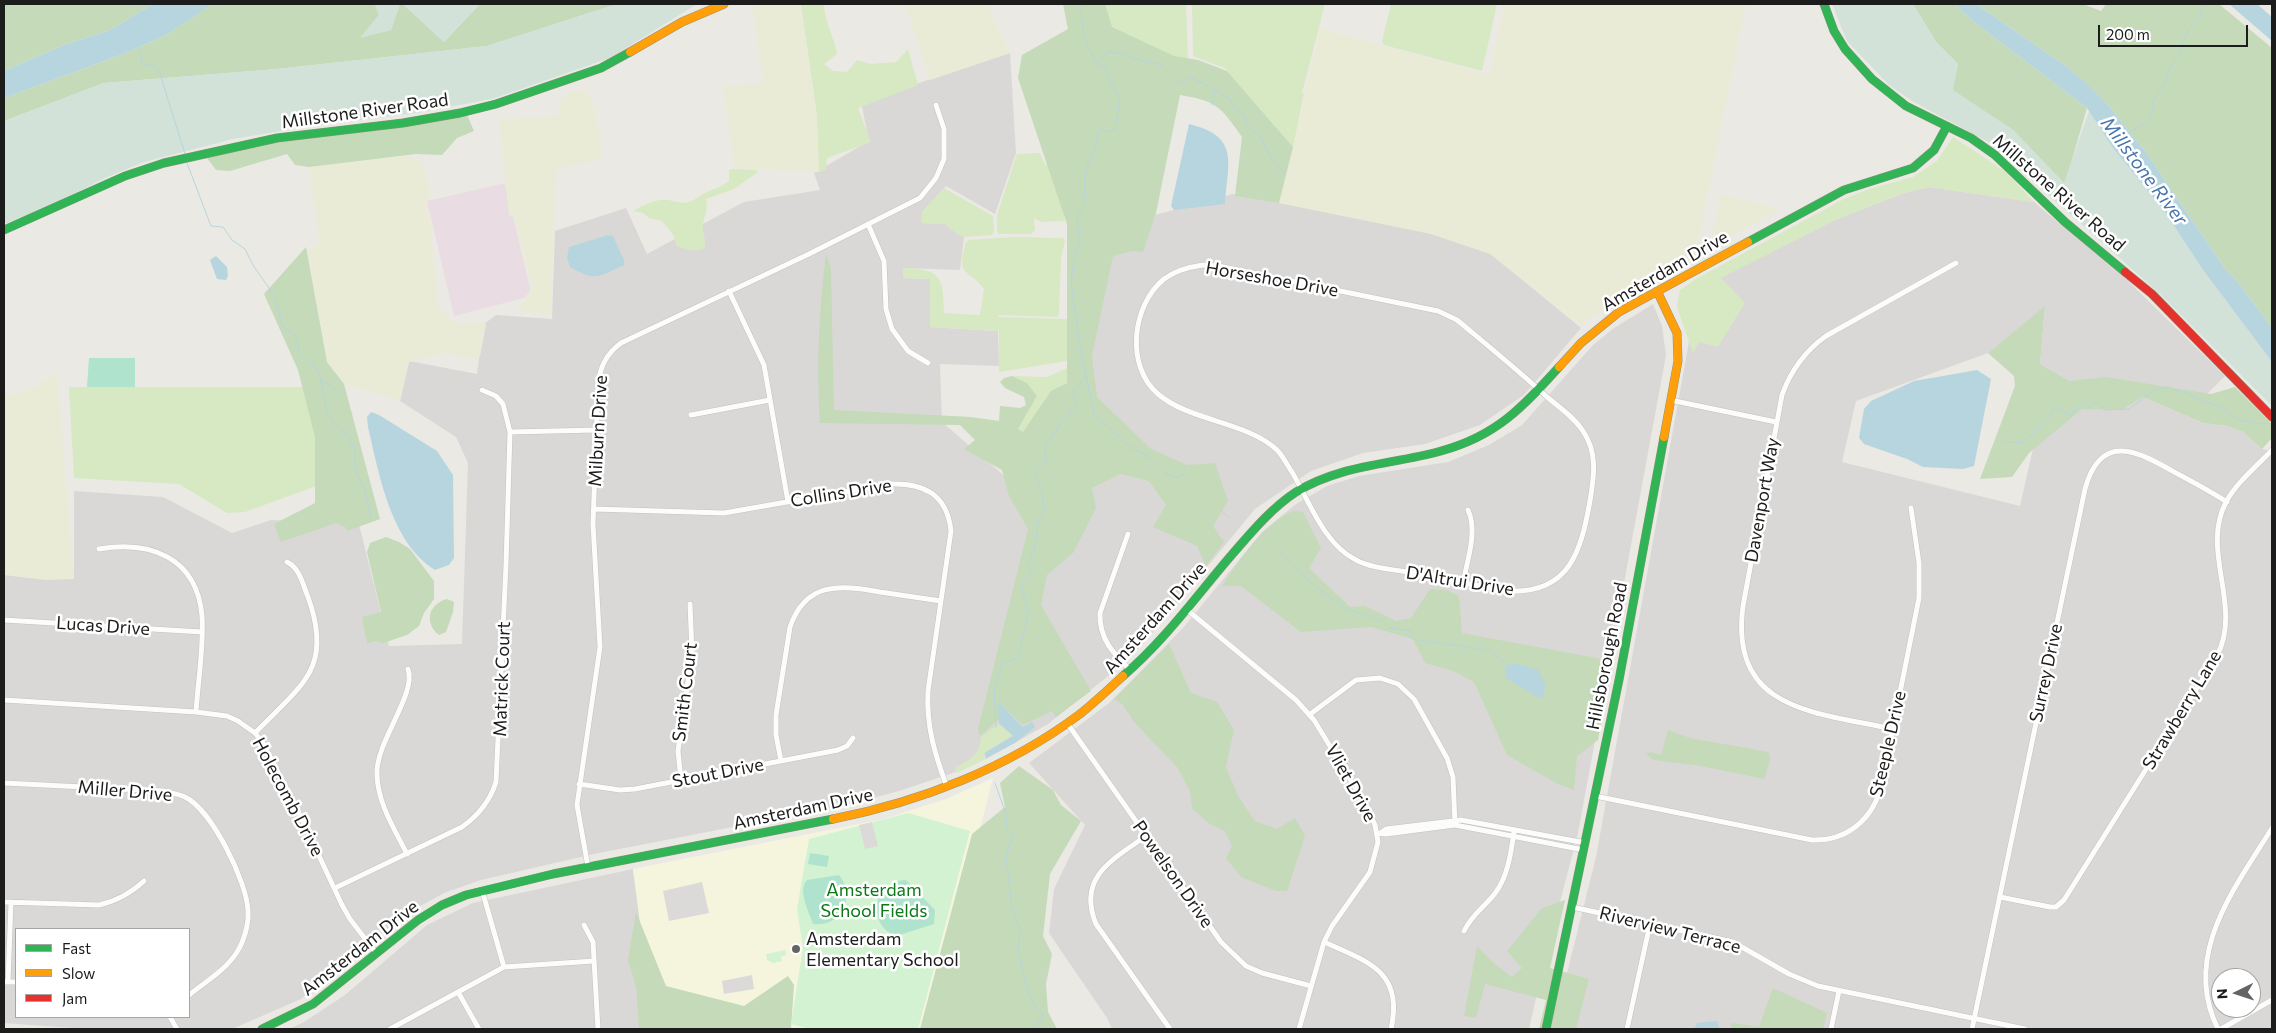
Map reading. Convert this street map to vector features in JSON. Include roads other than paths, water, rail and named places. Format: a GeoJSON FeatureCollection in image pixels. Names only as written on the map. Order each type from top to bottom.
{"type":"FeatureCollection","features":[{"type":"Feature","properties":{"kind":"street","name":"Millstone River Road"},"geometry":{"type":"LineString","coordinates":[[4,230],[125,176],[164,163],[276,138],[419,120],[496,104],[601,68],[682,22],[724,4]]}},
{"type":"Feature","properties":{"kind":"street","name":"Millstone River Road"},"geometry":{"type":"LineString","coordinates":[[1824,4],[1839,40],[1862,69],[1906,106],[1971,138],[1995,155],[2065,222],[2140,284],[2272,417]]}},
{"type":"Feature","properties":{"kind":"street","name":"Milburn Drive"},"geometry":{"type":"LineString","coordinates":[[588,867],[577,812],[600,647],[594,509],[600,374],[607,356],[614,348],[636,335],[920,198],[936,178],[944,159],[946,143],[944,129],[936,106]]}},
{"type":"Feature","properties":{"kind":"street","name":"Amsterdam Drive"},"geometry":{"type":"LineString","coordinates":[[262,1029],[313,1004],[429,912],[453,900],[482,890],[588,867],[866,813],[915,799],[947,787],[1013,756],[1067,722],[1130,670],[1186,610],[1256,526],[1275,508],[1302,489],[1322,478],[1348,469],[1441,451],[1472,440],[1492,430],[1514,414],[1540,390],[1581,343],[1619,312],[1844,190],[1913,168],[1934,150],[1947,126]]}},
{"type":"Feature","properties":{"kind":"street"},"geometry":{"type":"LineString","coordinates":[[868,224],[884,261],[886,309],[892,328],[908,350],[928,363]]}},
{"type":"Feature","properties":{"kind":"street","name":"Davenport Way"},"geometry":{"type":"LineString","coordinates":[[1892,729],[1805,711],[1774,696],[1760,681],[1746,656],[1742,639],[1742,620],[1776,422],[1782,395],[1790,376],[1801,359],[1816,343],[1956,263]]}},
{"type":"Feature","properties":{"kind":"street","name":"Horseshoe Drive"},"geometry":{"type":"LineString","coordinates":[[1302,489],[1279,452],[1271,445],[1180,407],[1161,397],[1149,383],[1138,359],[1137,330],[1148,298],[1167,277],[1189,267],[1210,265],[1438,311],[1457,320],[1540,390]]}},
{"type":"Feature","properties":{"kind":"street"},"geometry":{"type":"LineString","coordinates":[[730,291],[761,355],[788,502]]}},
{"type":"Feature","properties":{"kind":"street","name":"Hillsborough Road"},"geometry":{"type":"LineString","coordinates":[[1546,1029],[1619,680],[1678,361],[1678,340],[1675,326],[1657,291]]}},
{"type":"Feature","properties":{"kind":"street","name":"Matrick Court"},"geometry":{"type":"LineString","coordinates":[[335,888],[469,822],[488,801],[496,782],[504,643],[510,432],[503,404],[496,396],[482,390]]}},
{"type":"Feature","properties":{"kind":"street","name":"D'Altrui Drive"},"geometry":{"type":"LineString","coordinates":[[1302,489],[1332,540],[1354,559],[1371,566],[1508,591],[1533,589],[1559,576],[1572,562],[1581,545],[1593,480],[1592,451],[1579,426],[1540,390]]}},
{"type":"Feature","properties":{"kind":"street"},"geometry":{"type":"LineString","coordinates":[[692,415],[770,400]]}},
{"type":"Feature","properties":{"kind":"street"},"geometry":{"type":"LineString","coordinates":[[1670,400],[1776,422]]}},
{"type":"Feature","properties":{"kind":"street"},"geometry":{"type":"LineString","coordinates":[[510,432],[597,430]]}},
{"type":"Feature","properties":{"kind":"street","name":"Strawberry Lane"},"geometry":{"type":"LineString","coordinates":[[2000,897],[2050,908],[2056,907],[2064,900],[2217,656],[2224,640],[2227,619],[2217,546],[2219,524],[2226,502],[2242,481],[2272,450]]}},
{"type":"Feature","properties":{"kind":"street","name":"Surrey Drive"},"geometry":{"type":"LineString","coordinates":[[1972,1029],[2085,488],[2092,469],[2110,454],[2131,451],[2149,458],[2226,502]]}},
{"type":"Feature","properties":{"kind":"street","name":"Collins Drive"},"geometry":{"type":"LineString","coordinates":[[594,509],[715,514],[890,484],[911,484],[926,490],[939,500],[946,510],[950,522],[950,544],[927,704],[932,743],[947,787]]}},
{"type":"Feature","properties":{"kind":"street","name":"Steeple Drive"},"geometry":{"type":"LineString","coordinates":[[1595,796],[1803,839],[1819,840],[1834,838],[1860,824],[1875,804],[1881,786],[1919,598],[1919,563],[1911,508]]}},
{"type":"Feature","properties":{"kind":"street"},"geometry":{"type":"LineString","coordinates":[[1463,583],[1473,528],[1472,518],[1468,510]]}},
{"type":"Feature","properties":{"kind":"street"},"geometry":{"type":"LineString","coordinates":[[1128,534],[1100,613],[1100,621],[1106,643],[1130,670]]}},
{"type":"Feature","properties":{"kind":"street"},"geometry":{"type":"LineString","coordinates":[[100,549],[111,547],[146,548],[165,555],[186,572],[198,593],[202,618],[196,712]]}},
{"type":"Feature","properties":{"kind":"street"},"geometry":{"type":"LineString","coordinates":[[255,733],[303,682],[313,666],[318,646],[315,623],[297,569],[287,562]]}},
{"type":"Feature","properties":{"kind":"street"},"geometry":{"type":"LineString","coordinates":[[781,760],[776,735],[776,715],[790,627],[795,614],[803,603],[821,591],[842,586],[941,601]]}},
{"type":"Feature","properties":{"kind":"street","name":"Smith Court"},"geometry":{"type":"LineString","coordinates":[[681,780],[678,751],[692,653],[690,604]]}},
{"type":"Feature","properties":{"kind":"street","name":"Vliet Drive"},"geometry":{"type":"LineString","coordinates":[[1186,610],[1289,694],[1310,715],[1322,731],[1367,807],[1379,833],[1370,872],[1332,926],[1324,942],[1299,1029]]}},
{"type":"Feature","properties":{"kind":"street","name":"Lucas Drive"},"geometry":{"type":"LineString","coordinates":[[4,620],[202,632]]}},
{"type":"Feature","properties":{"kind":"street"},"geometry":{"type":"LineString","coordinates":[[407,854],[382,805],[378,794],[377,773],[378,758],[409,684],[408,668]]}},
{"type":"Feature","properties":{"kind":"street"},"geometry":{"type":"LineString","coordinates":[[1310,715],[1356,680],[1380,678],[1398,684],[1414,699],[1447,758],[1453,777],[1455,822]]}},
{"type":"Feature","properties":{"kind":"street","name":"Holecomb Drive"},"geometry":{"type":"LineString","coordinates":[[4,700],[196,712],[227,716],[247,726],[263,743],[350,919],[376,953]]}},
{"type":"Feature","properties":{"kind":"street","name":"Powelson Drive"},"geometry":{"type":"LineString","coordinates":[[1067,722],[1221,942],[1237,960],[1262,973],[1311,986]]}},
{"type":"Feature","properties":{"kind":"street","name":"Stout Drive"},"geometry":{"type":"LineString","coordinates":[[580,784],[627,790],[838,750],[847,746],[853,738]]}},
{"type":"Feature","properties":{"kind":"street","name":"Miller Drive"},"geometry":{"type":"LineString","coordinates":[[4,784],[163,791],[186,797],[208,817],[213,823],[244,888],[248,912],[246,932],[238,951],[226,966],[190,994]]}},
{"type":"Feature","properties":{"kind":"street"},"geometry":{"type":"LineString","coordinates":[[1379,833],[1386,834],[1455,822],[1585,846]]}},
{"type":"Feature","properties":{"kind":"street"},"geometry":{"type":"LineString","coordinates":[[2272,828],[2224,906],[2211,938],[2206,981],[2209,1003],[2219,1029],[2272,1000]]}},
{"type":"Feature","properties":{"kind":"street"},"geometry":{"type":"LineString","coordinates":[[1464,931],[1470,918],[1493,896],[1502,882],[1514,832]]}},
{"type":"Feature","properties":{"kind":"street"},"geometry":{"type":"LineString","coordinates":[[1146,836],[1107,864],[1095,879],[1090,894],[1092,912],[1096,924],[1170,1029]]}},
{"type":"Feature","properties":{"kind":"street"},"geometry":{"type":"LineString","coordinates":[[4,902],[99,905],[113,902],[132,893],[144,881]]}},
{"type":"Feature","properties":{"kind":"street"},"geometry":{"type":"LineString","coordinates":[[482,890],[504,967]]}},
{"type":"Feature","properties":{"kind":"street"},"geometry":{"type":"LineString","coordinates":[[6,982],[11,902]]}},
{"type":"Feature","properties":{"kind":"street","name":"Riverview Terrace"},"geometry":{"type":"LineString","coordinates":[[1572,907],[1733,942],[1798,979],[1839,990],[2025,1029]]}},
{"type":"Feature","properties":{"kind":"street"},"geometry":{"type":"LineString","coordinates":[[1627,1029],[1650,924]]}},
{"type":"Feature","properties":{"kind":"street"},"geometry":{"type":"LineString","coordinates":[[584,925],[593,942],[598,1029]]}},
{"type":"Feature","properties":{"kind":"street"},"geometry":{"type":"LineString","coordinates":[[1324,942],[1365,961],[1380,970],[1385,976],[1394,996],[1391,1029]]}},
{"type":"Feature","properties":{"kind":"street"},"geometry":{"type":"LineString","coordinates":[[390,1029],[504,967],[594,961]]}},
{"type":"Feature","properties":{"kind":"street"},"geometry":{"type":"LineString","coordinates":[[1831,1029],[1839,990]]}},
{"type":"Feature","properties":{"kind":"street"},"geometry":{"type":"LineString","coordinates":[[458,992],[479,1029]]}},
{"type":"Feature","properties":{"kind":"street"},"geometry":{"type":"LineString","coordinates":[[171,1018],[177,1029]]}},
{"type":"Feature","properties":{"kind":"water"},"geometry":{"type":"Polygon","coordinates":[[[153,4],[213,4],[166,35],[123,54],[4,98],[4,71],[64,45],[110,30],[153,4]]]}},
{"type":"Feature","properties":{"kind":"water","name":"Millstone River"},"geometry":{"type":"Polygon","coordinates":[[[1955,4],[1976,4],[2069,68],[2108,105],[2145,151],[2226,270],[2238,282],[2272,328],[2272,362],[2203,270],[2165,212],[2113,148],[2087,108],[1974,22],[1955,4]]]}},
{"type":"Feature","properties":{"kind":"water"},"geometry":{"type":"Polygon","coordinates":[[[2229,4],[2257,4],[2272,17],[2272,41],[2229,4]]]}},
{"type":"Feature","properties":{"kind":"water"},"geometry":{"type":"Polygon","coordinates":[[[1189,124],[1205,129],[1217,136],[1224,144],[1228,163],[1225,204],[1174,210],[1171,206],[1189,124]]]}},
{"type":"Feature","properties":{"kind":"water"},"geometry":{"type":"Polygon","coordinates":[[[608,235],[613,236],[624,260],[624,265],[597,276],[586,275],[570,267],[567,258],[569,247],[608,235]]]}},
{"type":"Feature","properties":{"kind":"water"},"geometry":{"type":"Polygon","coordinates":[[[216,256],[227,267],[228,276],[226,280],[217,279],[210,260],[216,256]]]}},
{"type":"Feature","properties":{"kind":"water"},"geometry":{"type":"Polygon","coordinates":[[[1977,370],[1991,379],[1974,466],[1963,469],[1923,467],[1907,459],[1864,444],[1859,438],[1864,409],[1871,401],[1914,381],[1977,370]]]}},
{"type":"Feature","properties":{"kind":"water"},"geometry":{"type":"Polygon","coordinates":[[[371,412],[437,451],[453,475],[454,558],[449,565],[435,570],[420,558],[397,525],[382,486],[372,446],[367,417],[371,412]]]}},
{"type":"Feature","properties":{"kind":"water"},"geometry":{"type":"Polygon","coordinates":[[[1514,663],[1538,670],[1545,683],[1544,696],[1539,698],[1507,679],[1505,675],[1506,667],[1514,663]]]}},
{"type":"Feature","properties":{"kind":"water"},"geometry":{"type":"Polygon","coordinates":[[[998,702],[1023,727],[1032,722],[1035,727],[1015,743],[986,758],[985,753],[1013,736],[999,723],[998,702]]]}},
{"type":"Feature","properties":{"kind":"water"},"geometry":{"type":"Polygon","coordinates":[[[1717,1021],[1720,1029],[1694,1029],[1697,1023],[1717,1021]]]}},
{"type":"Feature","properties":{"kind":"waterway"},"geometry":{"type":"LineString","coordinates":[[1081,4],[1083,29],[1087,44],[1100,66],[1106,67],[1108,76],[1120,99],[1115,129],[1109,132],[1099,130],[1095,149],[1088,164],[1085,177],[1084,205],[1077,217],[1080,243],[1074,257],[1071,283],[1081,353],[1095,417],[1131,447],[1155,461],[1168,474],[1178,478],[1185,474],[1228,517]]}},
{"type":"Feature","properties":{"kind":"waterway","name":"Millstone River"},"geometry":{"type":"LineString","coordinates":[[2128,133],[2147,122],[2152,114],[2153,102],[2166,81],[2168,72],[2179,53],[2188,30],[2200,17],[2203,4]]}},
{"type":"Feature","properties":{"kind":"waterway"},"geometry":{"type":"LineString","coordinates":[[138,47],[143,65],[155,65],[160,74],[185,154]]}},
{"type":"Feature","properties":{"kind":"waterway"},"geometry":{"type":"LineString","coordinates":[[1097,62],[1102,60],[1105,54],[1110,51],[1162,65],[1181,82],[1190,78],[1199,81],[1230,99],[1234,108],[1241,112],[1251,130],[1260,136],[1270,157],[1284,172]]}},
{"type":"Feature","properties":{"kind":"waterway"},"geometry":{"type":"LineString","coordinates":[[1212,105],[1215,91]]}},
{"type":"Feature","properties":{"kind":"waterway"},"geometry":{"type":"LineString","coordinates":[[187,163],[211,226],[223,227],[232,240],[245,249],[253,265],[273,294],[283,327],[295,335],[300,355],[309,361],[319,375],[330,418],[347,435],[355,447],[355,470],[364,487],[371,518]]}},
{"type":"Feature","properties":{"kind":"waterway"},"geometry":{"type":"LineString","coordinates":[[996,728],[994,689],[1003,663],[1018,658],[1028,614],[1021,584],[1033,571],[1028,565],[1034,551],[1039,520],[1045,510],[1041,487],[1035,475],[1037,469],[1046,461],[1046,446],[1077,405],[1073,392],[1086,377]]}},
{"type":"Feature","properties":{"kind":"waterway"},"geometry":{"type":"LineString","coordinates":[[321,379],[341,393]]}},
{"type":"Feature","properties":{"kind":"waterway"},"geometry":{"type":"LineString","coordinates":[[2003,441],[2023,443],[2045,422],[2055,406],[2070,415],[2082,403],[2088,407],[2096,403],[2101,404],[2104,410],[2129,409],[2153,391],[2168,387],[2223,408],[2237,419],[2257,424],[2270,423]]}},
{"type":"Feature","properties":{"kind":"waterway"},"geometry":{"type":"LineString","coordinates":[[1278,552],[1287,558],[1309,581],[1346,609],[1381,620],[1389,628],[1411,631],[1412,639],[1489,650],[1508,665]]}},
{"type":"Feature","properties":{"kind":"waterway"},"geometry":{"type":"LineString","coordinates":[[995,783],[1006,814],[1007,829],[1013,833],[1006,857],[1012,908],[1020,928],[1018,951],[1034,1006],[1043,1014],[1036,1029]]}},
{"type":"Feature","properties":{"kind":"place","name":"Amsterdam Elementary School"},"geometry":{"type":"Point","coordinates":[796,949]}},
{"type":"Feature","properties":{"kind":"park label","name":"Amsterdam School Fields"},"geometry":{"type":"Point","coordinates":[874,900]}}]}
